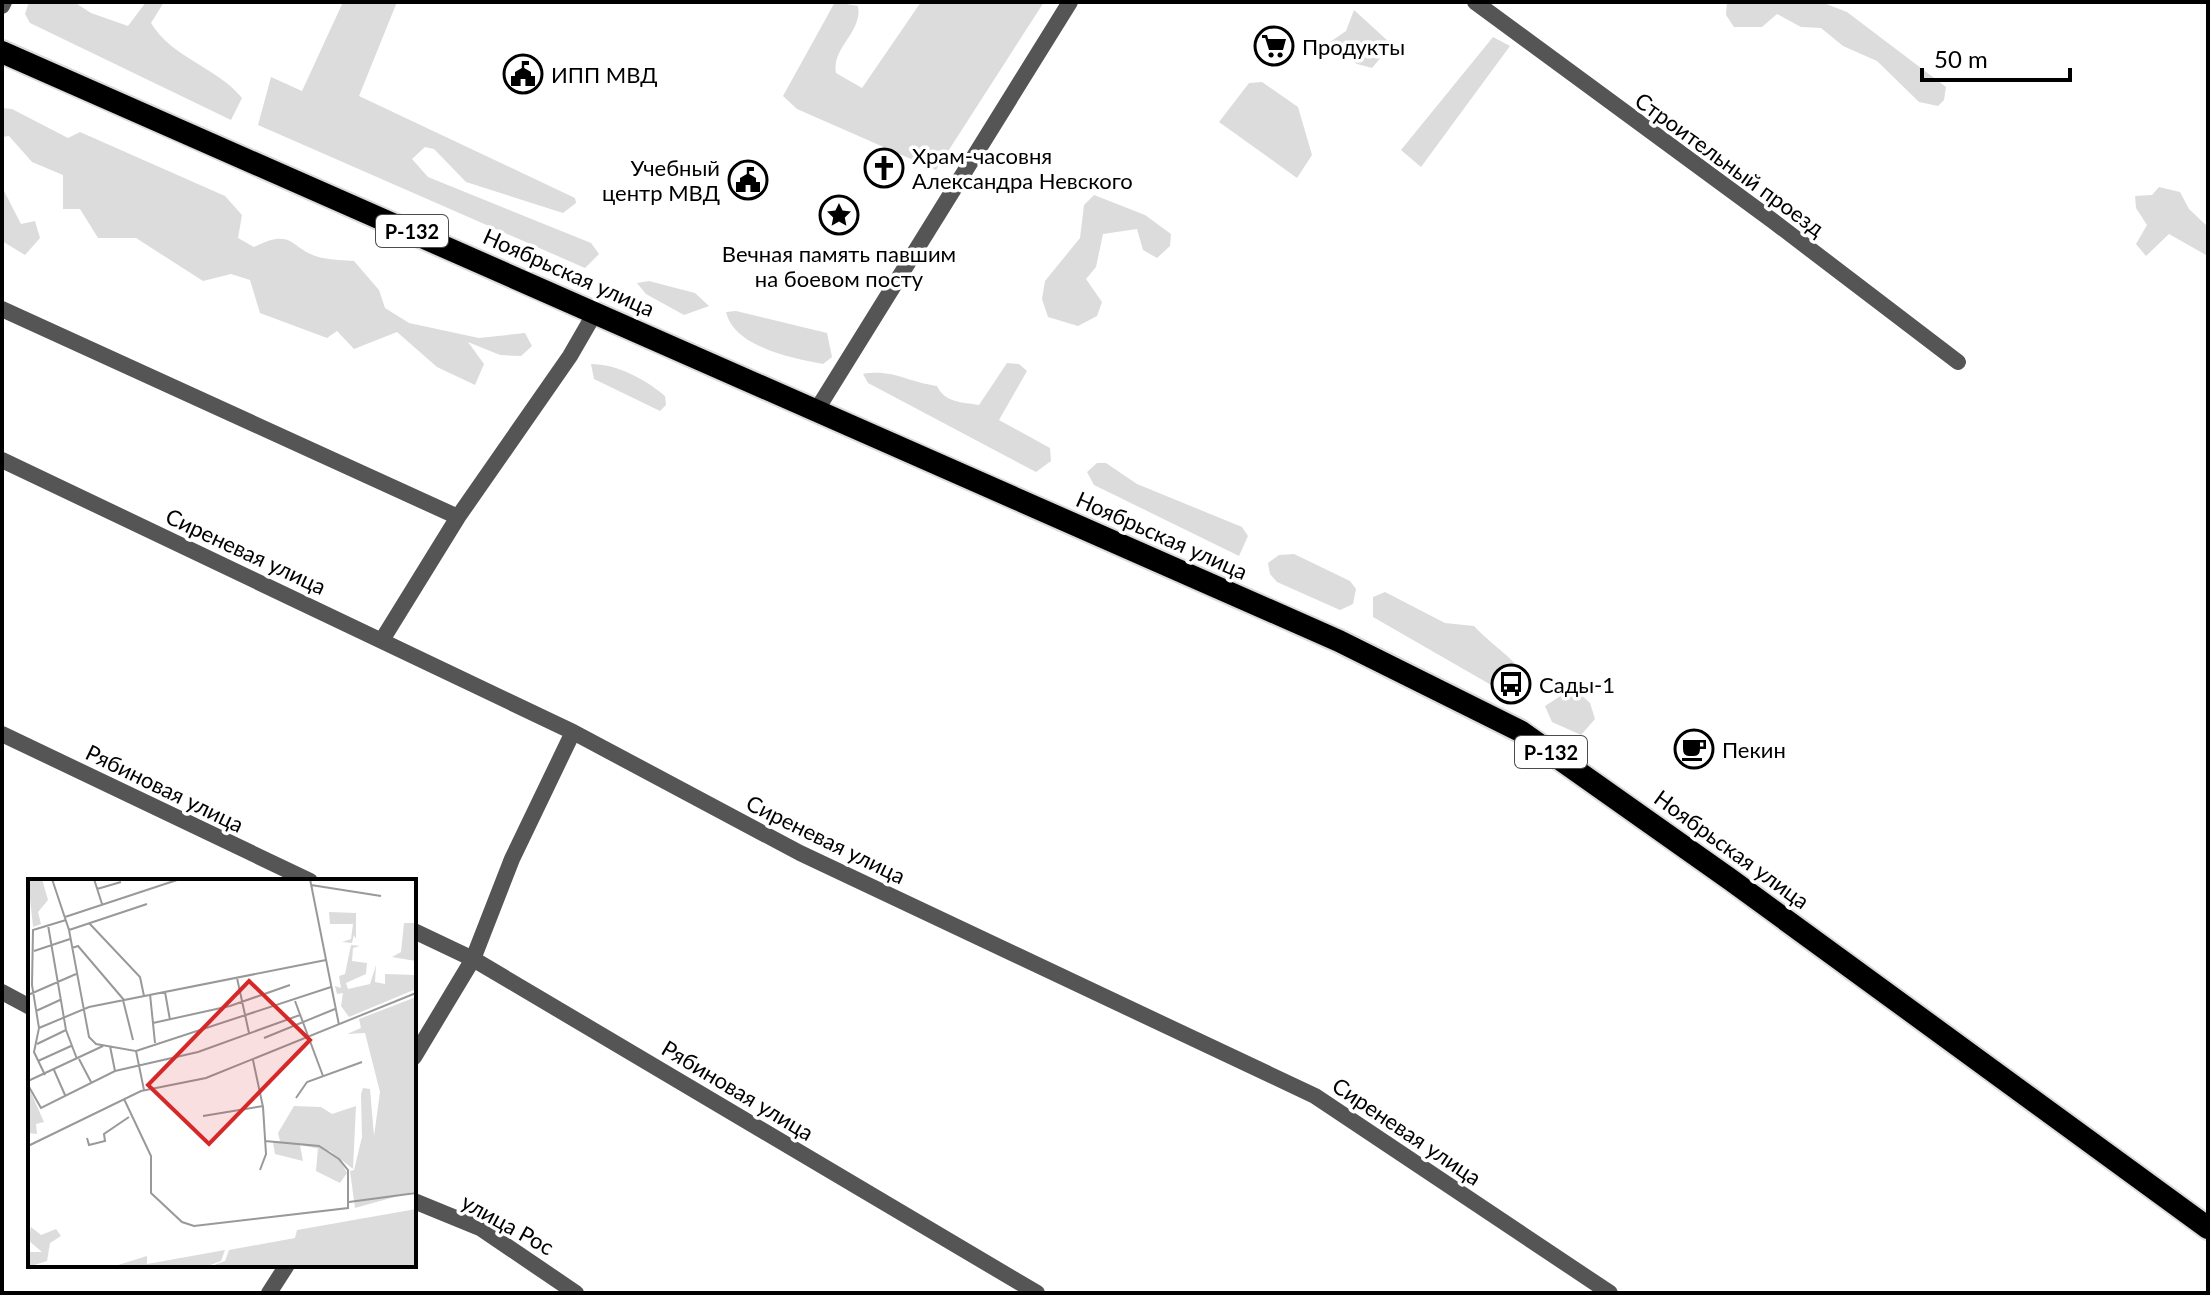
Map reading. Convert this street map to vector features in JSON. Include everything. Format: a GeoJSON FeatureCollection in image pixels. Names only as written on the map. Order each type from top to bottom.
{"type":"FeatureCollection","features":[{"type":"Feature","properties":{"kind":"highway","name":"Ноябрьская улица"},"geometry":{"type":"LineString","coordinates":[[2,52],[596,311],[1339,641],[1520,731],[2208,1228]]}},
{"type":"Feature","properties":{"kind":"street"},"geometry":{"type":"LineString","coordinates":[[816,411],[1070,2]]}},
{"type":"Feature","properties":{"kind":"street","name":"Строительный проезд"},"geometry":{"type":"LineString","coordinates":[[1475,2],[1773,221],[1958,362]]}},
{"type":"Feature","properties":{"kind":"street"},"geometry":{"type":"LineString","coordinates":[[2,309],[458,517]]}},
{"type":"Feature","properties":{"kind":"street"},"geometry":{"type":"LineString","coordinates":[[382,640],[458,517],[570,356],[596,311]]}},
{"type":"Feature","properties":{"kind":"street","name":"Сиреневая улица"},"geometry":{"type":"LineString","coordinates":[[2,460],[573,732],[800,853],[1315,1096],[1610,1293]]}},
{"type":"Feature","properties":{"kind":"street"},"geometry":{"type":"LineString","coordinates":[[416,1054],[473,959],[512,859],[573,732]]}},
{"type":"Feature","properties":{"kind":"street","name":"Рябиновая улица"},"geometry":{"type":"LineString","coordinates":[[2,734],[306,879]]}},
{"type":"Feature","properties":{"kind":"street","name":"Рябиновая улица"},"geometry":{"type":"LineString","coordinates":[[416,932],[473,959],[1037,1293]]}},
{"type":"Feature","properties":{"kind":"street"},"geometry":{"type":"LineString","coordinates":[[2,992],[28,1006]]}},
{"type":"Feature","properties":{"kind":"street","name":"улица Рос"},"geometry":{"type":"LineString","coordinates":[[416,1202],[480,1228],[576,1293]]}},
{"type":"Feature","properties":{"kind":"street"},"geometry":{"type":"LineString","coordinates":[[269,1293],[286,1267]]}},
{"type":"Feature","properties":{"kind":"shaded area"},"geometry":{"type":"Polygon","coordinates":[[[29,2],[74,2],[91,13],[128,26],[146,2],[164,2],[151,23],[171,45],[220,78],[242,98],[231,120],[30,23],[25,14],[29,2]]]}},
{"type":"Feature","properties":{"kind":"shaded area"},"geometry":{"type":"Polygon","coordinates":[[[343,2],[397,2],[359,96],[575,198],[576,203],[563,213],[466,182],[434,149],[425,147],[412,159],[428,177],[591,243],[599,254],[585,268],[258,125],[271,77],[302,91],[343,2]]]}},
{"type":"Feature","properties":{"kind":"shaded area"},"geometry":{"type":"Polygon","coordinates":[[[835,2],[858,6],[856,24],[838,56],[836,73],[862,88],[921,2],[1044,2],[936,170],[797,109],[783,96],[835,2]]]}},
{"type":"Feature","properties":{"kind":"shaded area"},"geometry":{"type":"Polygon","coordinates":[[[1727,2],[1821,2],[1847,12],[1946,87],[1944,100],[1938,106],[1919,102],[1877,61],[1843,46],[1821,28],[1801,27],[1777,14],[1762,27],[1734,27],[1726,15],[1727,2]]]}},
{"type":"Feature","properties":{"kind":"shaded area"},"geometry":{"type":"Polygon","coordinates":[[[1354,10],[1388,41],[1388,49],[1372,68],[1357,64],[1330,42],[1346,31],[1354,10]]]}},
{"type":"Feature","properties":{"kind":"shaded area"},"geometry":{"type":"Polygon","coordinates":[[[1493,37],[1510,46],[1421,167],[1401,150],[1493,37]]]}},
{"type":"Feature","properties":{"kind":"shaded area"},"geometry":{"type":"Polygon","coordinates":[[[1262,82],[1298,107],[1312,155],[1297,178],[1219,122],[1249,83],[1262,82]]]}},
{"type":"Feature","properties":{"kind":"shaded area"},"geometry":{"type":"Polygon","coordinates":[[[2,108],[12,109],[68,138],[80,132],[225,196],[242,215],[238,238],[254,247],[285,239],[312,255],[354,261],[379,290],[385,308],[409,323],[479,338],[525,333],[532,346],[521,356],[500,355],[468,342],[484,364],[475,385],[437,367],[397,332],[354,349],[337,331],[327,338],[260,313],[250,280],[231,274],[203,281],[136,238],[98,238],[80,209],[63,209],[63,175],[32,162],[9,136],[2,137],[2,108]]]}},
{"type":"Feature","properties":{"kind":"shaded area"},"geometry":{"type":"Polygon","coordinates":[[[2,187],[21,224],[35,221],[40,238],[25,255],[2,241],[2,187]]]}},
{"type":"Feature","properties":{"kind":"shaded area"},"geometry":{"type":"Polygon","coordinates":[[[2159,187],[2180,192],[2189,209],[2208,227],[2206,255],[2169,234],[2146,256],[2136,244],[2147,225],[2136,208],[2135,196],[2152,195],[2159,187]]]}},
{"type":"Feature","properties":{"kind":"shaded area"},"geometry":{"type":"Polygon","coordinates":[[[1094,195],[1145,215],[1171,234],[1170,246],[1157,258],[1143,250],[1137,229],[1103,234],[1096,267],[1086,279],[1102,302],[1097,316],[1078,326],[1048,317],[1042,299],[1045,281],[1080,238],[1084,205],[1094,195]]]}},
{"type":"Feature","properties":{"kind":"shaded area"},"geometry":{"type":"Polygon","coordinates":[[[649,281],[695,293],[709,306],[684,315],[646,294],[637,283],[649,281]]]}},
{"type":"Feature","properties":{"kind":"shaded area"},"geometry":{"type":"Polygon","coordinates":[[[736,311],[827,333],[832,357],[823,364],[766,349],[740,334],[731,324],[726,312],[736,311]]]}},
{"type":"Feature","properties":{"kind":"shaded area"},"geometry":{"type":"Polygon","coordinates":[[[1007,363],[1019,364],[1027,371],[999,420],[1050,448],[1051,461],[1036,472],[868,383],[863,374],[892,375],[937,386],[949,399],[979,405],[1007,363]]]}},
{"type":"Feature","properties":{"kind":"shaded area"},"geometry":{"type":"Polygon","coordinates":[[[591,364],[611,367],[640,378],[665,396],[666,405],[660,411],[594,379],[591,364]]]}},
{"type":"Feature","properties":{"kind":"shaded area"},"geometry":{"type":"Polygon","coordinates":[[[1097,463],[1106,463],[1137,484],[1242,527],[1248,536],[1239,556],[1094,485],[1087,472],[1097,463]]]}},
{"type":"Feature","properties":{"kind":"shaded area"},"geometry":{"type":"Polygon","coordinates":[[[1294,554],[1350,581],[1356,589],[1353,604],[1340,610],[1277,582],[1270,574],[1268,563],[1279,555],[1294,554]]]}},
{"type":"Feature","properties":{"kind":"shaded area"},"geometry":{"type":"Polygon","coordinates":[[[1385,592],[1445,623],[1474,626],[1514,662],[1531,688],[1522,696],[1512,697],[1373,617],[1373,597],[1385,592]]]}},
{"type":"Feature","properties":{"kind":"shaded area"},"geometry":{"type":"Polygon","coordinates":[[[1578,692],[1590,703],[1595,719],[1581,735],[1552,722],[1545,706],[1562,695],[1578,692]]]}},
{"type":"Feature","properties":{"kind":"place","name":"Продукты"},"geometry":{"type":"Point","coordinates":[1274,46]}},
{"type":"Feature","properties":{"kind":"place","name":"ИПП МВД"},"geometry":{"type":"Point","coordinates":[523,74]}},
{"type":"Feature","properties":{"kind":"place","name":"Храм-часовня Александра Невского"},"geometry":{"type":"Point","coordinates":[884,168]}},
{"type":"Feature","properties":{"kind":"place","name":"Учебный центр МВД"},"geometry":{"type":"Point","coordinates":[748,180]}},
{"type":"Feature","properties":{"kind":"place","name":"Вечная память павшим на боевом посту"},"geometry":{"type":"Point","coordinates":[839,215]}},
{"type":"Feature","properties":{"kind":"place","name":"Сады-1"},"geometry":{"type":"Point","coordinates":[1511,684]}},
{"type":"Feature","properties":{"kind":"place","name":"Пекин"},"geometry":{"type":"Point","coordinates":[1694,749]}}]}
